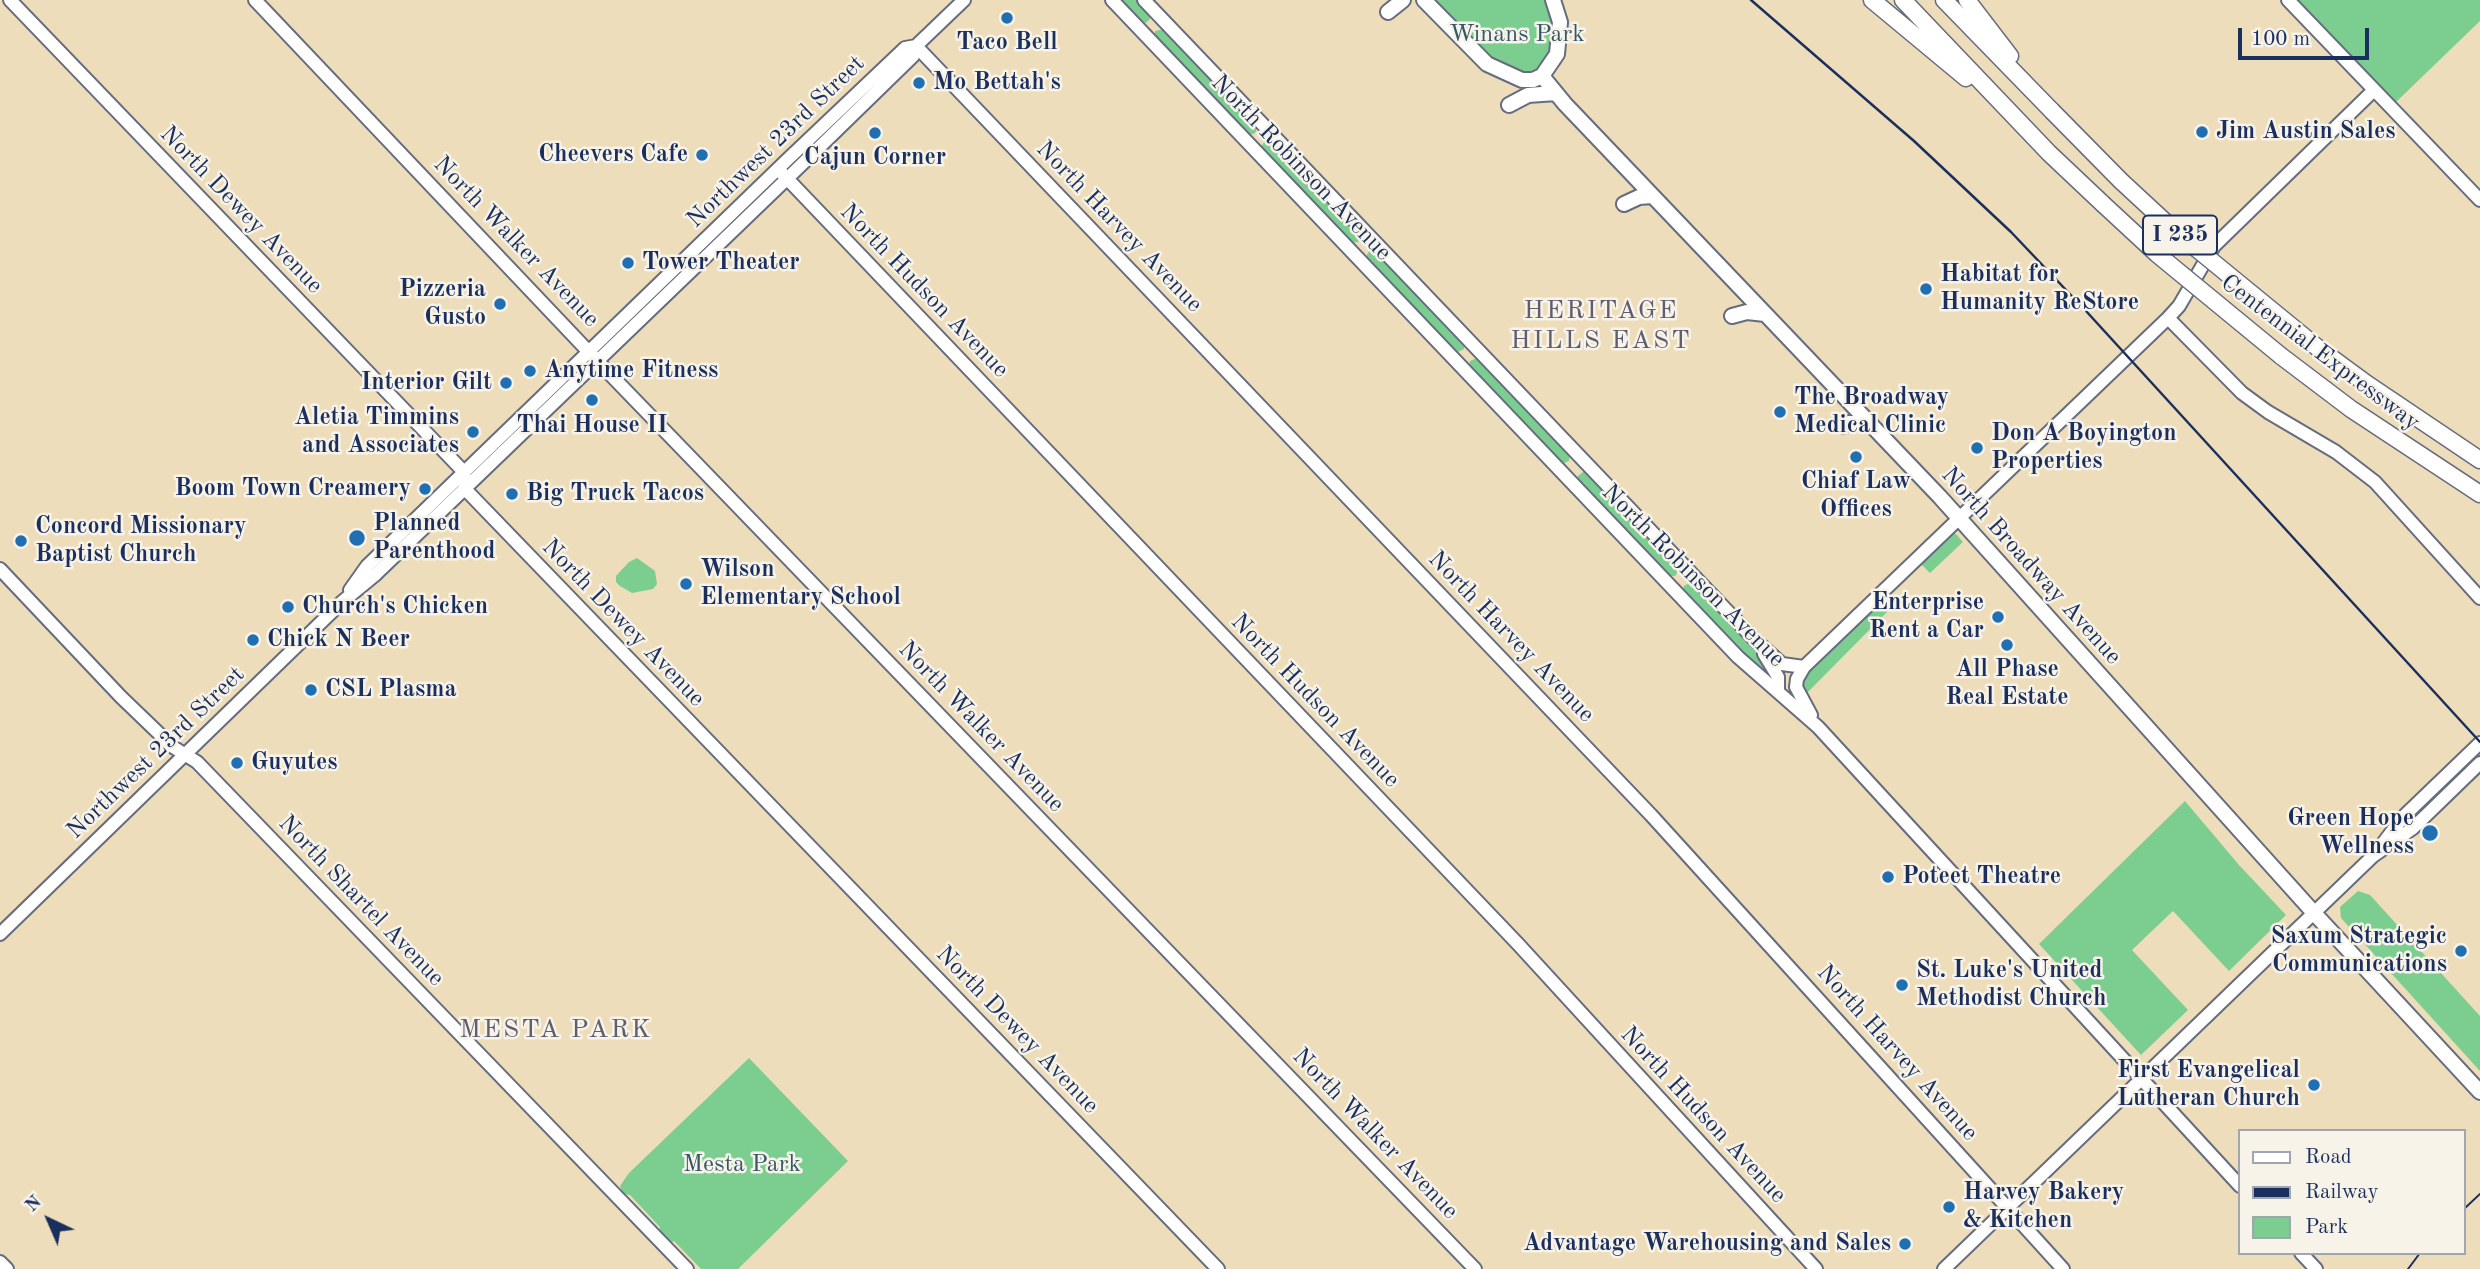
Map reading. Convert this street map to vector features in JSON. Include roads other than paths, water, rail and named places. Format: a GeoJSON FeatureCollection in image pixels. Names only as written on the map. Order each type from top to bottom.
{"type":"FeatureCollection","features":[{"type":"Feature","properties":{"kind":"highway"},"geometry":{"type":"LineString","coordinates":[[1871,0],[2015,116]]}},
{"type":"Feature","properties":{"kind":"highway","name":"Centennial Expressway"},"geometry":{"type":"LineString","coordinates":[[1903,0],[2074,177],[2157,254],[2351,410],[2480,494]]}},
{"type":"Feature","properties":{"kind":"highway","name":"Centennial Expressway"},"geometry":{"type":"LineString","coordinates":[[1944,0],[2121,181],[2175,231],[2318,348],[2480,460]]}},
{"type":"Feature","properties":{"kind":"highway"},"geometry":{"type":"LineString","coordinates":[[1967,0],[2052,111]]}},
{"type":"Feature","properties":{"kind":"main road"},"geometry":{"type":"LineString","coordinates":[[1388,12],[1404,0]]}},
{"type":"Feature","properties":{"kind":"main road"},"geometry":{"type":"LineString","coordinates":[[1424,0],[1487,64],[1522,80],[1542,76],[1557,54],[1560,22],[1553,0]]}},
{"type":"Feature","properties":{"kind":"main road","name":"North Broadway Avenue"},"geometry":{"type":"LineString","coordinates":[[1542,76],[1958,518],[2314,914],[2480,1092]]}},
{"type":"Feature","properties":{"kind":"main road"},"geometry":{"type":"LineString","coordinates":[[1509,105],[1528,95],[1556,93]]}},
{"type":"Feature","properties":{"kind":"main road"},"geometry":{"type":"LineString","coordinates":[[1624,204],[1639,197],[1653,196]]}},
{"type":"Feature","properties":{"kind":"main road"},"geometry":{"type":"LineString","coordinates":[[1732,316],[1747,312],[1765,314]]}},
{"type":"Feature","properties":{"kind":"main road"},"geometry":{"type":"LineString","coordinates":[[1843,426],[1851,423],[1870,424]]}},
{"type":"Feature","properties":{"kind":"street","name":"North Dewey Avenue"},"geometry":{"type":"LineString","coordinates":[[10,0],[464,472]]}},
{"type":"Feature","properties":{"kind":"street","name":"North Walker Avenue"},"geometry":{"type":"LineString","coordinates":[[255,0],[1475,1269]]}},
{"type":"Feature","properties":{"kind":"street","name":"Northwest 23rd Street"},"geometry":{"type":"LineString","coordinates":[[342,602],[367,566],[464,472],[594,355],[783,174],[913,56],[916,46],[964,0]]}},
{"type":"Feature","properties":{"kind":"street","name":"North Robinson Avenue"},"geometry":{"type":"LineString","coordinates":[[1112,0],[1729,647],[1818,727],[2238,1184]]}},
{"type":"Feature","properties":{"kind":"street","name":"North Robinson Avenue"},"geometry":{"type":"LineString","coordinates":[[1144,0],[1754,639]]}},
{"type":"Feature","properties":{"kind":"street"},"geometry":{"type":"LineString","coordinates":[[2288,0],[2480,200]]}},
{"type":"Feature","properties":{"kind":"street","name":"North Harvey Avenue"},"geometry":{"type":"LineString","coordinates":[[916,46],[1632,796],[2063,1269]]}},
{"type":"Feature","properties":{"kind":"street"},"geometry":{"type":"LineString","coordinates":[[1818,727],[1796,687],[1804,667],[2126,355],[2168,318],[2179,306],[2214,246],[2374,90]]}},
{"type":"Feature","properties":{"kind":"street","name":"North Hudson Avenue"},"geometry":{"type":"LineString","coordinates":[[783,174],[1518,944],[1816,1269]]}},
{"type":"Feature","properties":{"kind":"street"},"geometry":{"type":"LineString","coordinates":[[2168,318],[2242,393],[2369,477],[2480,598]]}},
{"type":"Feature","properties":{"kind":"street","name":"Northwest 23rd Street"},"geometry":{"type":"LineString","coordinates":[[0,934],[342,602],[376,574],[465,489],[594,355]]}},
{"type":"Feature","properties":{"kind":"street"},"geometry":{"type":"LineString","coordinates":[[464,472],[465,489]]}},
{"type":"Feature","properties":{"kind":"street","name":"North Dewey Avenue"},"geometry":{"type":"LineString","coordinates":[[465,489],[1218,1269]]}},
{"type":"Feature","properties":{"kind":"street","name":"North Shartel Avenue"},"geometry":{"type":"LineString","coordinates":[[0,569],[121,697],[173,747],[197,762],[687,1269]]}},
{"type":"Feature","properties":{"kind":"street"},"geometry":{"type":"LineString","coordinates":[[1754,639],[1777,674],[1778,692]]}},
{"type":"Feature","properties":{"kind":"street"},"geometry":{"type":"LineString","coordinates":[[1754,639],[1782,664],[1804,667]]}},
{"type":"Feature","properties":{"kind":"street"},"geometry":{"type":"LineString","coordinates":[[1944,1269],[2314,914],[2373,856],[2403,817],[2480,743]]}},
{"type":"Feature","properties":{"kind":"street"},"geometry":{"type":"LineString","coordinates":[[2373,856],[2413,828],[2480,763]]}},
{"type":"Feature","properties":{"kind":"street"},"geometry":{"type":"LineString","coordinates":[[2303,1255],[2316,1269]]}},
{"type":"Feature","properties":{"kind":"street"},"geometry":{"type":"LineString","coordinates":[[0,1262],[7,1269]]}},
{"type":"Feature","properties":{"kind":"tram line"},"geometry":{"type":"LineString","coordinates":[[2466,1207],[2480,1194]]}},
{"type":"Feature","properties":{"kind":"tram line"},"geometry":{"type":"LineString","coordinates":[[2408,1269],[2418,1255]]}},
{"type":"Feature","properties":{"kind":"railway"},"geometry":{"type":"LineString","coordinates":[[1751,0],[1914,141],[2011,232],[2480,742]]}},
{"type":"Feature","properties":{"kind":"place","name":"Taco Bell"},"geometry":{"type":"Point","coordinates":[1007,18]}},
{"type":"Feature","properties":{"kind":"place","name":"Mo Bettah's"},"geometry":{"type":"Point","coordinates":[919,83]}},
{"type":"Feature","properties":{"kind":"place","name":"Jim Austin Sales"},"geometry":{"type":"Point","coordinates":[2202,132]}},
{"type":"Feature","properties":{"kind":"place","name":"Cajun Corner"},"geometry":{"type":"Point","coordinates":[875,133]}},
{"type":"Feature","properties":{"kind":"place","name":"Cheevers Cafe"},"geometry":{"type":"Point","coordinates":[702,155]}},
{"type":"Feature","properties":{"kind":"place","name":"Tower Theater"},"geometry":{"type":"Point","coordinates":[628,263]}},
{"type":"Feature","properties":{"kind":"place","name":"Habitat for Humanity ReStore"},"geometry":{"type":"Point","coordinates":[1926,289]}},
{"type":"Feature","properties":{"kind":"place","name":"Pizzeria Gusto"},"geometry":{"type":"Point","coordinates":[500,304]}},
{"type":"Feature","properties":{"kind":"place","name":"Anytime Fitness"},"geometry":{"type":"Point","coordinates":[530,371]}},
{"type":"Feature","properties":{"kind":"place","name":"Interior Gilt"},"geometry":{"type":"Point","coordinates":[506,383]}},
{"type":"Feature","properties":{"kind":"place","name":"Thai House II"},"geometry":{"type":"Point","coordinates":[592,400]}},
{"type":"Feature","properties":{"kind":"place","name":"The Broadway Medical Clinic"},"geometry":{"type":"Point","coordinates":[1780,412]}},
{"type":"Feature","properties":{"kind":"place","name":"Aletia Timmins and Associates"},"geometry":{"type":"Point","coordinates":[473,432]}},
{"type":"Feature","properties":{"kind":"place","name":"Don A Boyington Properties"},"geometry":{"type":"Point","coordinates":[1977,448]}},
{"type":"Feature","properties":{"kind":"place","name":"Chiaf Law Offices"},"geometry":{"type":"Point","coordinates":[1856,457]}},
{"type":"Feature","properties":{"kind":"place","name":"Boom Town Creamery"},"geometry":{"type":"Point","coordinates":[425,489]}},
{"type":"Feature","properties":{"kind":"place","name":"Big Truck Tacos"},"geometry":{"type":"Point","coordinates":[512,494]}},
{"type":"Feature","properties":{"kind":"place","name":"Planned Parenthood"},"geometry":{"type":"Point","coordinates":[357,538]}},
{"type":"Feature","properties":{"kind":"place","name":"Concord Missionary Baptist Church"},"geometry":{"type":"Point","coordinates":[21,541]}},
{"type":"Feature","properties":{"kind":"place","name":"Wilson Elementary School"},"geometry":{"type":"Point","coordinates":[686,584]}},
{"type":"Feature","properties":{"kind":"place","name":"Church's Chicken"},"geometry":{"type":"Point","coordinates":[288,607]}},
{"type":"Feature","properties":{"kind":"place","name":"Enterprise Rent a Car"},"geometry":{"type":"Point","coordinates":[1998,617]}},
{"type":"Feature","properties":{"kind":"place","name":"Chick N Beer"},"geometry":{"type":"Point","coordinates":[253,640]}},
{"type":"Feature","properties":{"kind":"place","name":"All Phase Real Estate"},"geometry":{"type":"Point","coordinates":[2007,645]}},
{"type":"Feature","properties":{"kind":"place","name":"CSL Plasma"},"geometry":{"type":"Point","coordinates":[311,690]}},
{"type":"Feature","properties":{"kind":"place","name":"Guyutes"},"geometry":{"type":"Point","coordinates":[237,763]}},
{"type":"Feature","properties":{"kind":"place","name":"Green Hope Wellness"},"geometry":{"type":"Point","coordinates":[2430,833]}},
{"type":"Feature","properties":{"kind":"place","name":"Poteet Theatre"},"geometry":{"type":"Point","coordinates":[1888,877]}},
{"type":"Feature","properties":{"kind":"place","name":"Saxum Strategic Communications"},"geometry":{"type":"Point","coordinates":[2461,951]}},
{"type":"Feature","properties":{"kind":"place","name":"St. Luke's United Methodist Church"},"geometry":{"type":"Point","coordinates":[1902,985]}},
{"type":"Feature","properties":{"kind":"place","name":"First Evangelical Lutheran Church"},"geometry":{"type":"Point","coordinates":[2314,1085]}},
{"type":"Feature","properties":{"kind":"place","name":"Harvey Bakery & Kitchen"},"geometry":{"type":"Point","coordinates":[1949,1207]}},
{"type":"Feature","properties":{"kind":"place","name":"Advantage Warehousing and Sales"},"geometry":{"type":"Point","coordinates":[1905,1244]}},
{"type":"Feature","properties":{"kind":"district","name":"HERITAGE HILLS EAST"},"geometry":{"type":"Point","coordinates":[1601,326]}},
{"type":"Feature","properties":{"kind":"district","name":"MESTA PARK"},"geometry":{"type":"Point","coordinates":[556,1030]}},
{"type":"Feature","properties":{"kind":"park label","name":"Winans Park"},"geometry":{"type":"Point","coordinates":[1517,35]}},
{"type":"Feature","properties":{"kind":"park label","name":"Mesta Park"},"geometry":{"type":"Point","coordinates":[742,1165]}}]}
